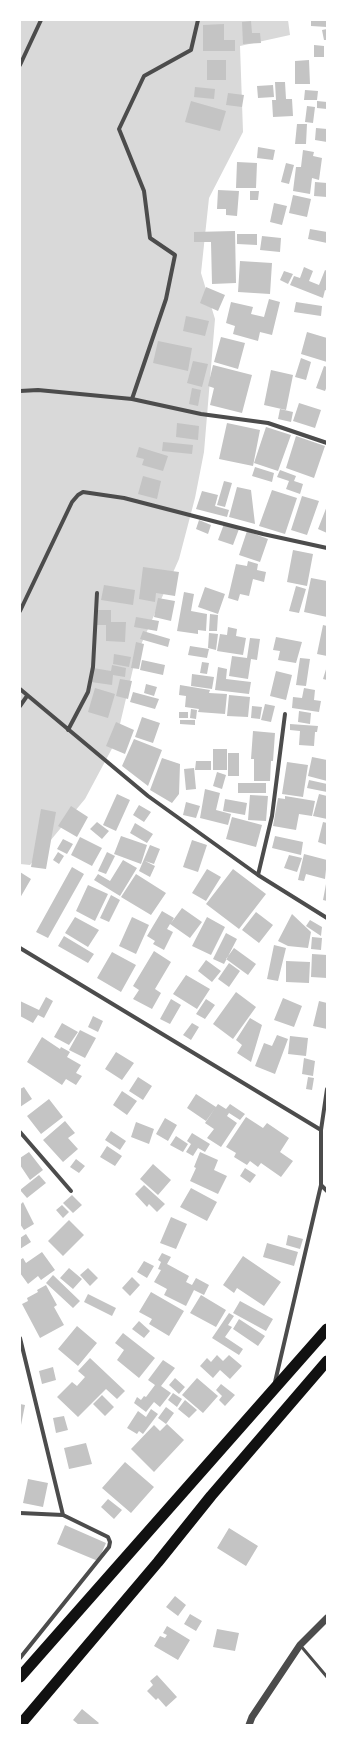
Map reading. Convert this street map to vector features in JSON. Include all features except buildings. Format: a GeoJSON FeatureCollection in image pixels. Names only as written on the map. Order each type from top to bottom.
{"type":"FeatureCollection","features":[{"type":"Feature","properties":{"kind":"highway"},"geometry":{"type":"LineString","coordinates":[[20,1678],[327,1328]]}},
{"type":"Feature","properties":{"kind":"highway"},"geometry":{"type":"LineString","coordinates":[[20,1725],[158,1562],[211,1496],[327,1361]]}},
{"type":"Feature","properties":{"kind":"street"},"geometry":{"type":"LineString","coordinates":[[20,65],[41,20]]}},
{"type":"Feature","properties":{"kind":"street"},"geometry":{"type":"LineString","coordinates":[[132,399],[166,299],[175,255],[150,238],[144,191],[119,129],[144,76],[191,50],[198,20]]}},
{"type":"Feature","properties":{"kind":"street"},"geometry":{"type":"LineString","coordinates":[[20,391],[38,390],[132,399],[201,414],[268,423],[327,443]]}},
{"type":"Feature","properties":{"kind":"street"},"geometry":{"type":"LineString","coordinates":[[20,611],[72,502],[83,492],[124,498],[263,534],[327,548]]}},
{"type":"Feature","properties":{"kind":"street"},"geometry":{"type":"LineString","coordinates":[[68,730],[88,692],[92,667],[97,593]]}},
{"type":"Feature","properties":{"kind":"street"},"geometry":{"type":"LineString","coordinates":[[20,690],[148,796],[258,875],[327,918]]}},
{"type":"Feature","properties":{"kind":"street"},"geometry":{"type":"LineString","coordinates":[[20,706],[27,696]]}},
{"type":"Feature","properties":{"kind":"street"},"geometry":{"type":"LineString","coordinates":[[258,875],[272,816],[285,714]]}},
{"type":"Feature","properties":{"kind":"street"},"geometry":{"type":"LineString","coordinates":[[20,948],[321,1130]]}},
{"type":"Feature","properties":{"kind":"street"},"geometry":{"type":"LineString","coordinates":[[273,1389],[321,1185],[321,1130],[327,1089]]}},
{"type":"Feature","properties":{"kind":"street"},"geometry":{"type":"LineString","coordinates":[[20,1132],[71,1191]]}},
{"type":"Feature","properties":{"kind":"street"},"geometry":{"type":"LineString","coordinates":[[321,1185],[327,1191]]}},
{"type":"Feature","properties":{"kind":"street"},"geometry":{"type":"LineString","coordinates":[[20,1338],[63,1515]]}},
{"type":"Feature","properties":{"kind":"street"},"geometry":{"type":"LineString","coordinates":[[20,1513],[63,1515],[108,1537],[109,1547],[20,1658]]}},
{"type":"Feature","properties":{"kind":"street"},"geometry":{"type":"LineString","coordinates":[[249,1725],[252,1717],[300,1645],[327,1618]]}},
{"type":"Feature","properties":{"kind":"lane"},"geometry":{"type":"LineString","coordinates":[[300,1645],[327,1677]]}},
{"type":"Feature","properties":{"kind":"shaded area"},"geometry":{"type":"Polygon","coordinates":[[[20,20],[288,20],[290,35],[240,46],[243,132],[209,198],[201,273],[215,319],[204,452],[195,498],[179,559],[136,656],[116,741],[85,799],[30,865],[20,864],[20,20]]]}}]}
